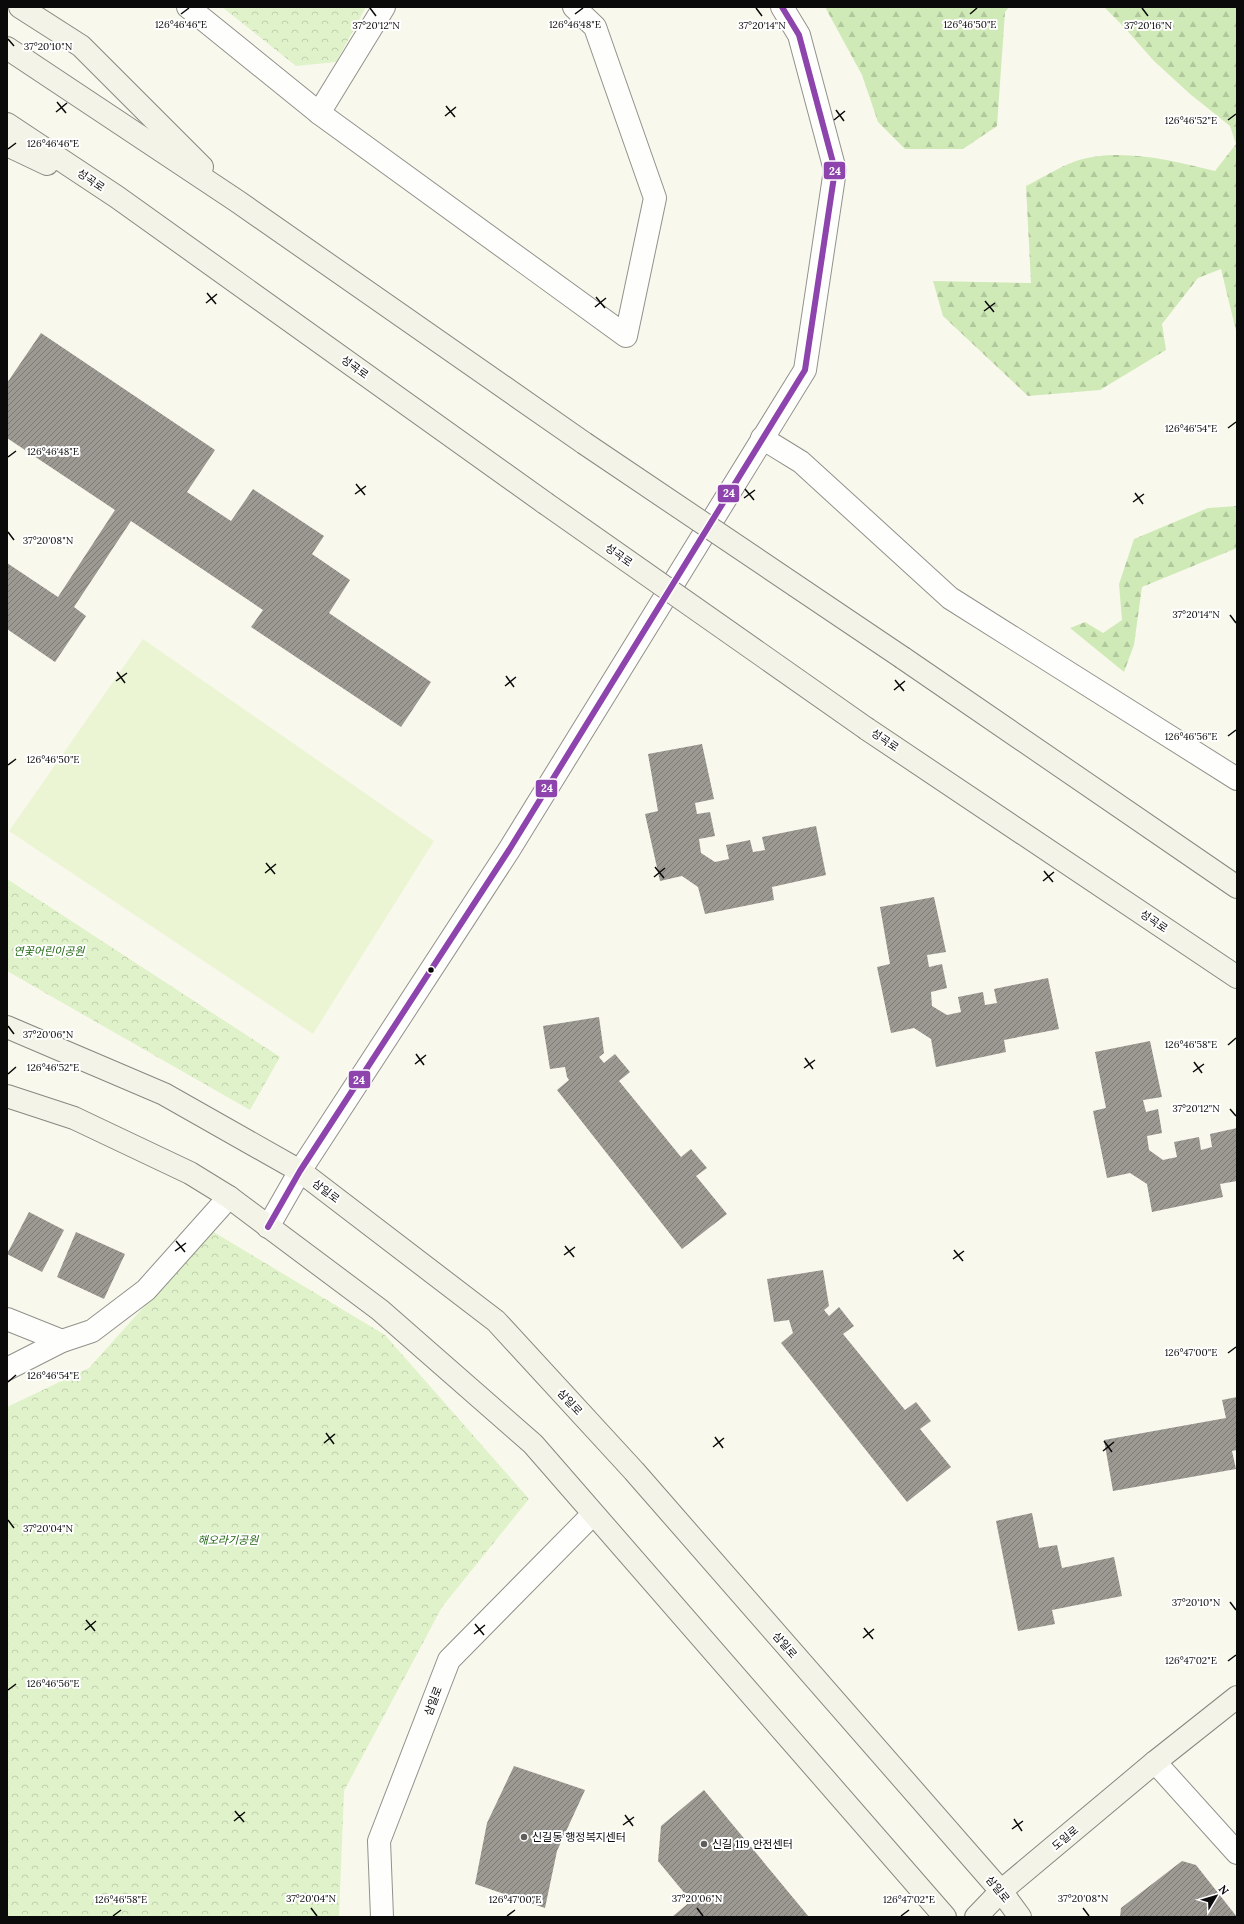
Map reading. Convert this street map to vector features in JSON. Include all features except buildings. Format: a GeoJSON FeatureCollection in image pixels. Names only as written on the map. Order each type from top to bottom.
{"type":"FeatureCollection","features":[{"type":"Feature","properties":{"kind":"main road"},"geometry":{"type":"LineString","coordinates":[[20,7],[81,46],[237,201]]}},
{"type":"Feature","properties":{"kind":"main road"},"geometry":{"type":"LineString","coordinates":[[7,48],[237,201],[584,443],[903,658],[1237,887]]}},
{"type":"Feature","properties":{"kind":"main road","name":"성곡로"},"geometry":{"type":"LineString","coordinates":[[7,124],[117,197],[545,503],[867,729],[1237,977]]}},
{"type":"Feature","properties":{"kind":"main road"},"geometry":{"type":"LineString","coordinates":[[7,145],[117,197]]}},
{"type":"Feature","properties":{"kind":"main road","name":"삼일로"},"geometry":{"type":"LineString","coordinates":[[7,1027],[164,1094],[300,1171],[496,1321],[634,1471],[1001,1891],[1020,1917]]}},
{"type":"Feature","properties":{"kind":"main road"},"geometry":{"type":"LineString","coordinates":[[7,1096],[74,1118],[190,1173],[229,1197],[380,1310],[533,1444],[945,1917]]}},
{"type":"Feature","properties":{"kind":"main road","name":"도일로"},"geometry":{"type":"LineString","coordinates":[[976,1917],[1001,1891],[1155,1762],[1237,1697]]}},
{"type":"Feature","properties":{"kind":"street"},"geometry":{"type":"LineString","coordinates":[[188,7],[319,113],[626,336],[654,198],[595,27],[574,7]]}},
{"type":"Feature","properties":{"kind":"street"},"geometry":{"type":"LineString","coordinates":[[319,113],[384,7]]}},
{"type":"Feature","properties":{"kind":"street"},"geometry":{"type":"LineString","coordinates":[[268,1227],[300,1171],[509,850],[805,370],[835,170],[799,35],[782,7]]}},
{"type":"Feature","properties":{"kind":"street"},"geometry":{"type":"LineString","coordinates":[[762,438],[801,462],[950,598],[1237,779]]}},
{"type":"Feature","properties":{"kind":"street"},"geometry":{"type":"LineString","coordinates":[[7,1369],[62,1341],[92,1332],[146,1290],[229,1197]]}},
{"type":"Feature","properties":{"kind":"street"},"geometry":{"type":"LineString","coordinates":[[7,1319],[62,1341]]}},
{"type":"Feature","properties":{"kind":"street","name":"삼일로"},"geometry":{"type":"LineString","coordinates":[[382,1917],[379,1841],[449,1660],[593,1514]]}},
{"type":"Feature","properties":{"kind":"street"},"geometry":{"type":"LineString","coordinates":[[1155,1762],[1237,1853]]}},
{"type":"Feature","properties":{"kind":"green space"},"geometry":{"type":"Polygon","coordinates":[[[222,7],[366,7],[336,62],[296,66],[222,7]]]}},
{"type":"Feature","properties":{"kind":"green space"},"geometry":{"type":"Polygon","coordinates":[[[825,7],[1009,7],[1005,12],[997,126],[963,149],[905,149],[878,122],[862,75],[825,7]]]}},
{"type":"Feature","properties":{"kind":"green space"},"geometry":{"type":"Polygon","coordinates":[[[1104,7],[1237,7],[1237,335],[1221,269],[1198,278],[1162,324],[1166,350],[1100,390],[1028,396],[943,316],[933,281],[1031,283],[1026,186],[1063,166],[1092,157],[1127,155],[1163,159],[1215,171],[1236,144],[1230,126],[1190,94],[1154,61],[1104,7]]]}},
{"type":"Feature","properties":{"kind":"green space"},"geometry":{"type":"Polygon","coordinates":[[[1237,506],[1237,548],[1142,587],[1134,645],[1124,672],[1070,628],[1085,622],[1103,633],[1122,620],[1119,584],[1134,539],[1208,508],[1237,506]]]}},
{"type":"Feature","properties":{"kind":"green space"},"geometry":{"type":"Polygon","coordinates":[[[143,639],[434,841],[313,1034],[9,831],[143,639]]]}},
{"type":"Feature","properties":{"kind":"green space","name":"연꽃어린이공원"},"geometry":{"type":"Polygon","coordinates":[[[7,879],[280,1057],[250,1110],[7,971],[7,879]]]}},
{"type":"Feature","properties":{"kind":"green space","name":"해오라기공원"},"geometry":{"type":"Polygon","coordinates":[[[212,1231],[385,1335],[529,1499],[442,1607],[344,1791],[339,1917],[7,1917],[7,1407],[89,1368],[212,1231]]]}},
{"type":"Feature","properties":{"kind":"transit line","name":"24"},"geometry":{"type":"LineString","coordinates":[[268,1227],[300,1171],[509,850],[805,370],[835,170],[799,35],[782,7]]}},
{"type":"Feature","properties":{"kind":"place","name":"신길동 행정복지센터"},"geometry":{"type":"Point","coordinates":[524,1837]}},
{"type":"Feature","properties":{"kind":"place","name":"신길 119 안전센터"},"geometry":{"type":"Point","coordinates":[704,1844]}}]}
